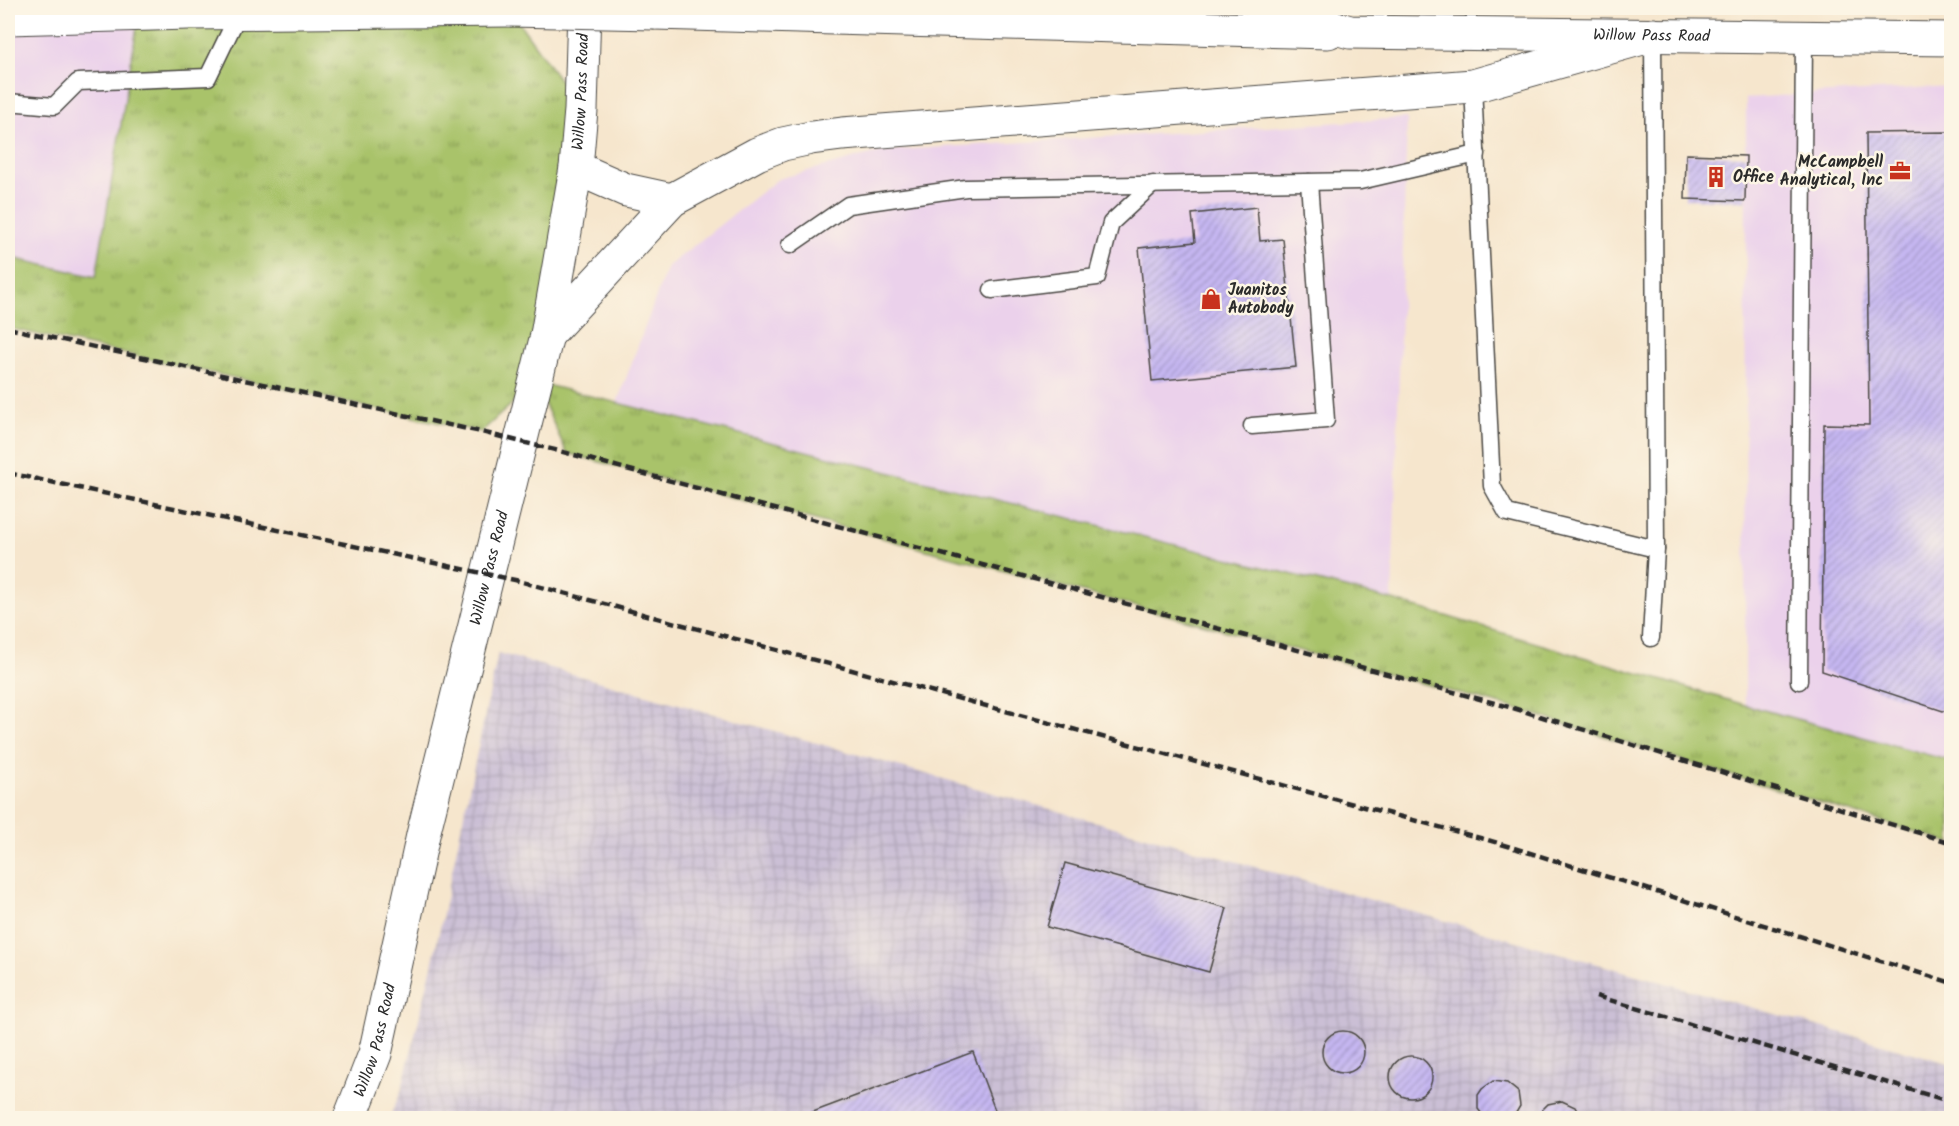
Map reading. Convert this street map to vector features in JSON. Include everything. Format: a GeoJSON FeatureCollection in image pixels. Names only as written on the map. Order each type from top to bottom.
{"type":"FeatureCollection","features":[{"type":"Feature","properties":{"kind":"main road"},"geometry":{"type":"LineString","coordinates":[[8,11],[29,8]]}},
{"type":"Feature","properties":{"kind":"main road","name":"Willow Pass Road"},"geometry":{"type":"LineString","coordinates":[[350,1119],[375,1054],[423,835],[547,335],[576,168],[582,110],[584,8]]}},
{"type":"Feature","properties":{"kind":"main road"},"geometry":{"type":"LineString","coordinates":[[1266,8],[1350,32]]}},
{"type":"Feature","properties":{"kind":"main road"},"geometry":{"type":"LineString","coordinates":[[8,18],[510,10],[1350,32]]}},
{"type":"Feature","properties":{"kind":"main road","name":"Willow Pass Road"},"geometry":{"type":"LineString","coordinates":[[1350,32],[1952,39]]}},
{"type":"Feature","properties":{"kind":"main road"},"geometry":{"type":"LineString","coordinates":[[547,335],[672,200],[757,154],[783,144],[811,138],[1473,86],[1653,35]]}},
{"type":"Feature","properties":{"kind":"main road"},"geometry":{"type":"LineString","coordinates":[[576,168],[626,190],[672,200]]}},
{"type":"Feature","properties":{"kind":"lane"},"geometry":{"type":"LineString","coordinates":[[8,102],[54,105],[78,82],[208,77],[239,13]]}},
{"type":"Feature","properties":{"kind":"lane"},"geometry":{"type":"LineString","coordinates":[[1651,638],[1656,549],[1653,35]]}},
{"type":"Feature","properties":{"kind":"lane"},"geometry":{"type":"LineString","coordinates":[[1799,681],[1804,38]]}},
{"type":"Feature","properties":{"kind":"lane"},"geometry":{"type":"LineString","coordinates":[[1473,86],[1492,486],[1507,513],[1656,549]]}},
{"type":"Feature","properties":{"kind":"lane"},"geometry":{"type":"LineString","coordinates":[[790,245],[848,205],[966,188],[1360,181],[1477,154]]}},
{"type":"Feature","properties":{"kind":"lane"},"geometry":{"type":"LineString","coordinates":[[1252,426],[1326,420],[1309,182]]}},
{"type":"Feature","properties":{"kind":"lane"},"geometry":{"type":"LineString","coordinates":[[992,290],[1097,278],[1112,223],[1153,184]]}},
{"type":"Feature","properties":{"kind":"shaded area"},"geometry":{"type":"Polygon","coordinates":[[[139,14],[96,277],[8,257],[8,18],[139,14]]]}},
{"type":"Feature","properties":{"kind":"shaded area"},"geometry":{"type":"Polygon","coordinates":[[[1951,86],[1951,761],[1745,705],[1746,98],[1951,86]]]}},
{"type":"Feature","properties":{"kind":"shaded area"},"geometry":{"type":"Polygon","coordinates":[[[1407,118],[1392,600],[617,403],[667,267],[778,179],[882,151],[1407,118]]]}},
{"type":"Feature","properties":{"kind":"shaded area"},"geometry":{"type":"Polygon","coordinates":[[[498,653],[1952,1064],[1951,1118],[389,1118],[401,1092],[432,966],[498,653]]]}},
{"type":"Feature","properties":{"kind":"green space"},"geometry":{"type":"Polygon","coordinates":[[[510,10],[581,110],[535,382],[1392,600],[1745,705],[1951,761],[1951,843],[1513,708],[567,453],[535,383],[481,432],[8,328],[8,257],[96,277],[139,14],[510,10]]]}},
{"type":"Feature","properties":{"kind":"building"},"geometry":{"type":"Polygon","coordinates":[[[1950,132],[1952,714],[1822,671],[1824,424],[1869,425],[1866,133],[1950,132]]]}},
{"type":"Feature","properties":{"kind":"building","name":"Office"},"geometry":{"type":"Polygon","coordinates":[[[1686,154],[1746,156],[1745,201],[1685,199],[1686,154]]]}},
{"type":"Feature","properties":{"kind":"building"},"geometry":{"type":"Polygon","coordinates":[[[1257,207],[1260,241],[1283,239],[1296,367],[1152,381],[1139,248],[1195,242],[1192,214],[1257,207]]]}},
{"type":"Feature","properties":{"kind":"building"},"geometry":{"type":"Polygon","coordinates":[[[1065,863],[1227,908],[1209,972],[1047,927],[1065,863]]]}},
{"type":"Feature","properties":{"kind":"building"},"geometry":{"type":"Polygon","coordinates":[[[1343,1031],[1351,1032],[1358,1037],[1363,1044],[1363,1060],[1358,1067],[1351,1072],[1343,1073],[1335,1072],[1328,1067],[1323,1060],[1322,1052],[1323,1044],[1328,1037],[1335,1032],[1343,1031]]]}},
{"type":"Feature","properties":{"kind":"building"},"geometry":{"type":"Polygon","coordinates":[[[973,1052],[998,1118],[797,1118],[973,1052]]]}},
{"type":"Feature","properties":{"kind":"building"},"geometry":{"type":"Polygon","coordinates":[[[1411,1056],[1419,1057],[1426,1062],[1431,1069],[1431,1085],[1426,1092],[1419,1097],[1411,1098],[1403,1097],[1396,1092],[1391,1085],[1390,1077],[1391,1069],[1396,1062],[1403,1057],[1411,1056]]]}},
{"type":"Feature","properties":{"kind":"building"},"geometry":{"type":"Polygon","coordinates":[[[1493,1081],[1507,1083],[1518,1092],[1520,1106],[1513,1118],[1485,1118],[1478,1109],[1478,1095],[1493,1081]]]}},
{"type":"Feature","properties":{"kind":"building"},"geometry":{"type":"Polygon","coordinates":[[[1562,1101],[1575,1107],[1581,1118],[1539,1118],[1548,1104],[1562,1101]]]}},
{"type":"Feature","properties":{"kind":"railway"},"geometry":{"type":"LineString","coordinates":[[8,328],[567,453],[1513,708],[1952,843]]}},
{"type":"Feature","properties":{"kind":"railway"},"geometry":{"type":"LineString","coordinates":[[8,473],[515,580],[1488,840],[1952,983]]}},
{"type":"Feature","properties":{"kind":"railway"},"geometry":{"type":"LineString","coordinates":[[1596,996],[1952,1102]]}},
{"type":"Feature","properties":{"kind":"place","name":"McCampbell Analytical, Inc"},"geometry":{"type":"Point","coordinates":[1900,171]}},
{"type":"Feature","properties":{"kind":"place","name":"Office"},"geometry":{"type":"Point","coordinates":[1716,177]}},
{"type":"Feature","properties":{"kind":"place","name":"Juanitos Autobody"},"geometry":{"type":"Point","coordinates":[1211,299]}}]}
